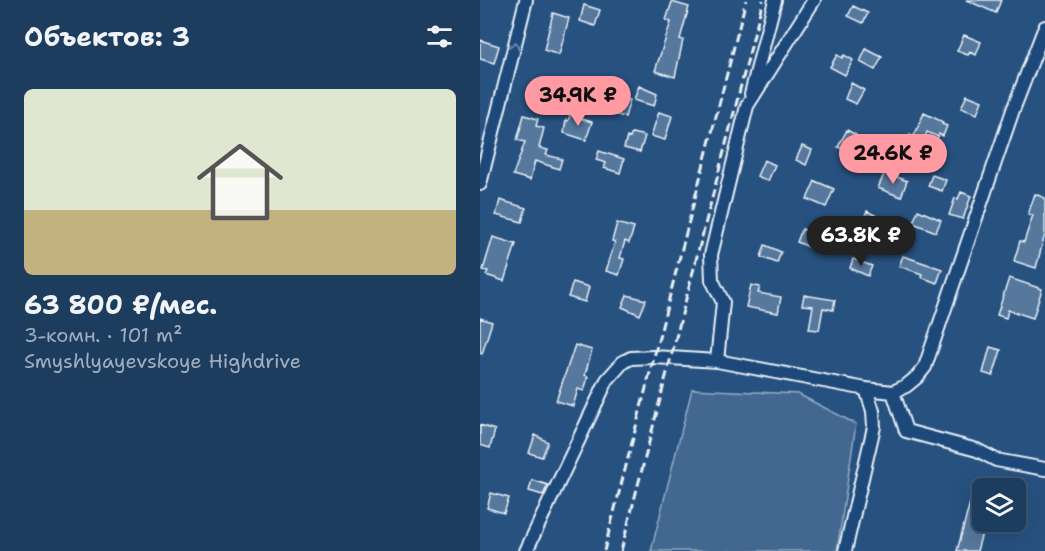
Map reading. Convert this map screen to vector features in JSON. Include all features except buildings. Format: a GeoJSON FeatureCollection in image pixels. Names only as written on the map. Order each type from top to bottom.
{"type":"FeatureCollection","features":[{"type":"Feature","properties":{"kind":"street"},"geometry":{"type":"LineString","coordinates":[[480,184],[526,0]]}},
{"type":"Feature","properties":{"kind":"street"},"geometry":{"type":"LineString","coordinates":[[717,361],[723,302],[712,280],[711,255],[775,0]]}},
{"type":"Feature","properties":{"kind":"street"},"geometry":{"type":"LineString","coordinates":[[747,106],[813,0]]}},
{"type":"Feature","properties":{"kind":"street"},"geometry":{"type":"LineString","coordinates":[[526,551],[607,380],[623,362],[642,357],[717,361],[892,392],[906,386],[925,367],[1013,110],[1045,27]]}},
{"type":"Feature","properties":{"kind":"street"},"geometry":{"type":"LineString","coordinates":[[845,551],[874,427],[873,411],[866,389]]}},
{"type":"Feature","properties":{"kind":"street"},"geometry":{"type":"LineString","coordinates":[[892,392],[906,431],[977,450],[996,460],[1045,469]]}},
{"type":"Feature","properties":{"kind":"shaded area"},"geometry":{"type":"Polygon","coordinates":[[[692,389],[798,394],[856,424],[837,551],[651,551],[692,389]]]}},
{"type":"Feature","properties":{"kind":"railway"},"geometry":{"type":"LineString","coordinates":[[604,551],[746,0]]}},
{"type":"Feature","properties":{"kind":"railway"},"geometry":{"type":"LineString","coordinates":[[621,551],[763,0]]}}]}
